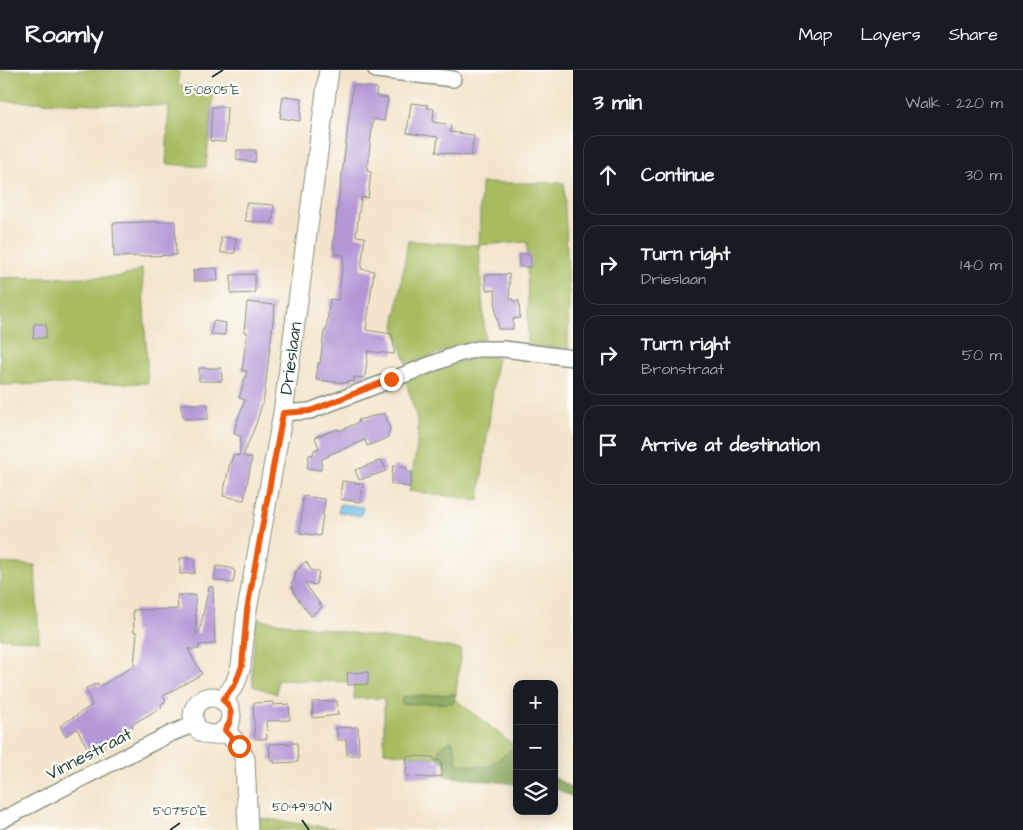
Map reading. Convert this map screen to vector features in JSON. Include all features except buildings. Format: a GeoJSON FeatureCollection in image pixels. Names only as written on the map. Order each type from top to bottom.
{"type":"FeatureCollection","features":[{"type":"Feature","properties":{"kind":"street","name":"Drieslaan"},"geometry":{"type":"LineString","coordinates":[[223,700],[235,684],[242,666],[247,610],[283,413],[329,70]]}},
{"type":"Feature","properties":{"kind":"street"},"geometry":{"type":"LineString","coordinates":[[376,70],[453,79]]}},
{"type":"Feature","properties":{"kind":"street"},"geometry":{"type":"LineString","coordinates":[[283,413],[310,411],[478,348],[504,349],[573,358]]}},
{"type":"Feature","properties":{"kind":"street"},"geometry":{"type":"LineString","coordinates":[[209,697],[223,700],[229,707],[231,717],[225,730],[214,735],[203,732],[195,724],[195,709],[200,702],[209,697]]}},
{"type":"Feature","properties":{"kind":"street","name":"Vinnestraat"},"geometry":{"type":"LineString","coordinates":[[0,821],[137,751],[195,724]]}},
{"type":"Feature","properties":{"kind":"street"},"geometry":{"type":"LineString","coordinates":[[225,730],[239,746],[244,759],[248,830]]}},
{"type":"Feature","properties":{"kind":"green space"},"geometry":{"type":"Polygon","coordinates":[[[0,70],[179,70],[178,85],[214,88],[206,167],[166,164],[169,106],[0,101],[0,70]]]}},
{"type":"Feature","properties":{"kind":"green space"},"geometry":{"type":"Polygon","coordinates":[[[481,183],[564,183],[569,296],[568,350],[528,345],[527,242],[479,245],[481,183]]]}},
{"type":"Feature","properties":{"kind":"green space"},"geometry":{"type":"Polygon","coordinates":[[[408,241],[479,245],[485,339],[470,342],[407,365],[394,326],[408,241]]]}},
{"type":"Feature","properties":{"kind":"green space"},"geometry":{"type":"Polygon","coordinates":[[[142,268],[148,383],[0,385],[0,278],[117,277],[130,274],[142,268]]]}},
{"type":"Feature","properties":{"kind":"green space"},"geometry":{"type":"Polygon","coordinates":[[[486,356],[497,358],[479,500],[409,491],[417,446],[418,424],[406,381],[462,361],[486,356]]]}},
{"type":"Feature","properties":{"kind":"green space"},"geometry":{"type":"Polygon","coordinates":[[[0,563],[35,565],[39,641],[0,638],[0,563]]]}},
{"type":"Feature","properties":{"kind":"green space"},"geometry":{"type":"Polygon","coordinates":[[[256,619],[461,649],[456,694],[402,697],[402,703],[452,703],[455,699],[513,745],[513,749],[488,767],[457,764],[455,747],[438,750],[439,758],[384,752],[384,698],[354,699],[353,682],[277,680],[277,694],[253,686],[252,668],[256,619]]]}},
{"type":"Feature","properties":{"kind":"green space"},"geometry":{"type":"Polygon","coordinates":[[[456,694],[453,703],[402,704],[402,697],[456,694]]]}},
{"type":"Feature","properties":{"kind":"green space"},"geometry":{"type":"Polygon","coordinates":[[[448,741],[453,742],[457,764],[487,767],[513,749],[513,784],[444,776],[446,764],[439,758],[438,750],[448,741]]]}},
{"type":"Feature","properties":{"kind":"green space"},"geometry":{"type":"Polygon","coordinates":[[[558,780],[573,789],[573,797],[558,790],[558,780]]]}},
{"type":"Feature","properties":{"kind":"green space"},"geometry":{"type":"Polygon","coordinates":[[[258,818],[348,830],[258,830],[258,818]]]}},
{"type":"Feature","properties":{"kind":"water"},"geometry":{"type":"Polygon","coordinates":[[[340,504],[363,507],[361,516],[338,512],[340,504]]]}},
{"type":"Feature","properties":{"kind":"route"},"geometry":{"type":"LineString","coordinates":[[239,746],[225,730],[230,722],[231,712],[223,700],[235,684],[242,666],[247,610],[283,413],[310,411],[391,379]]}}]}
